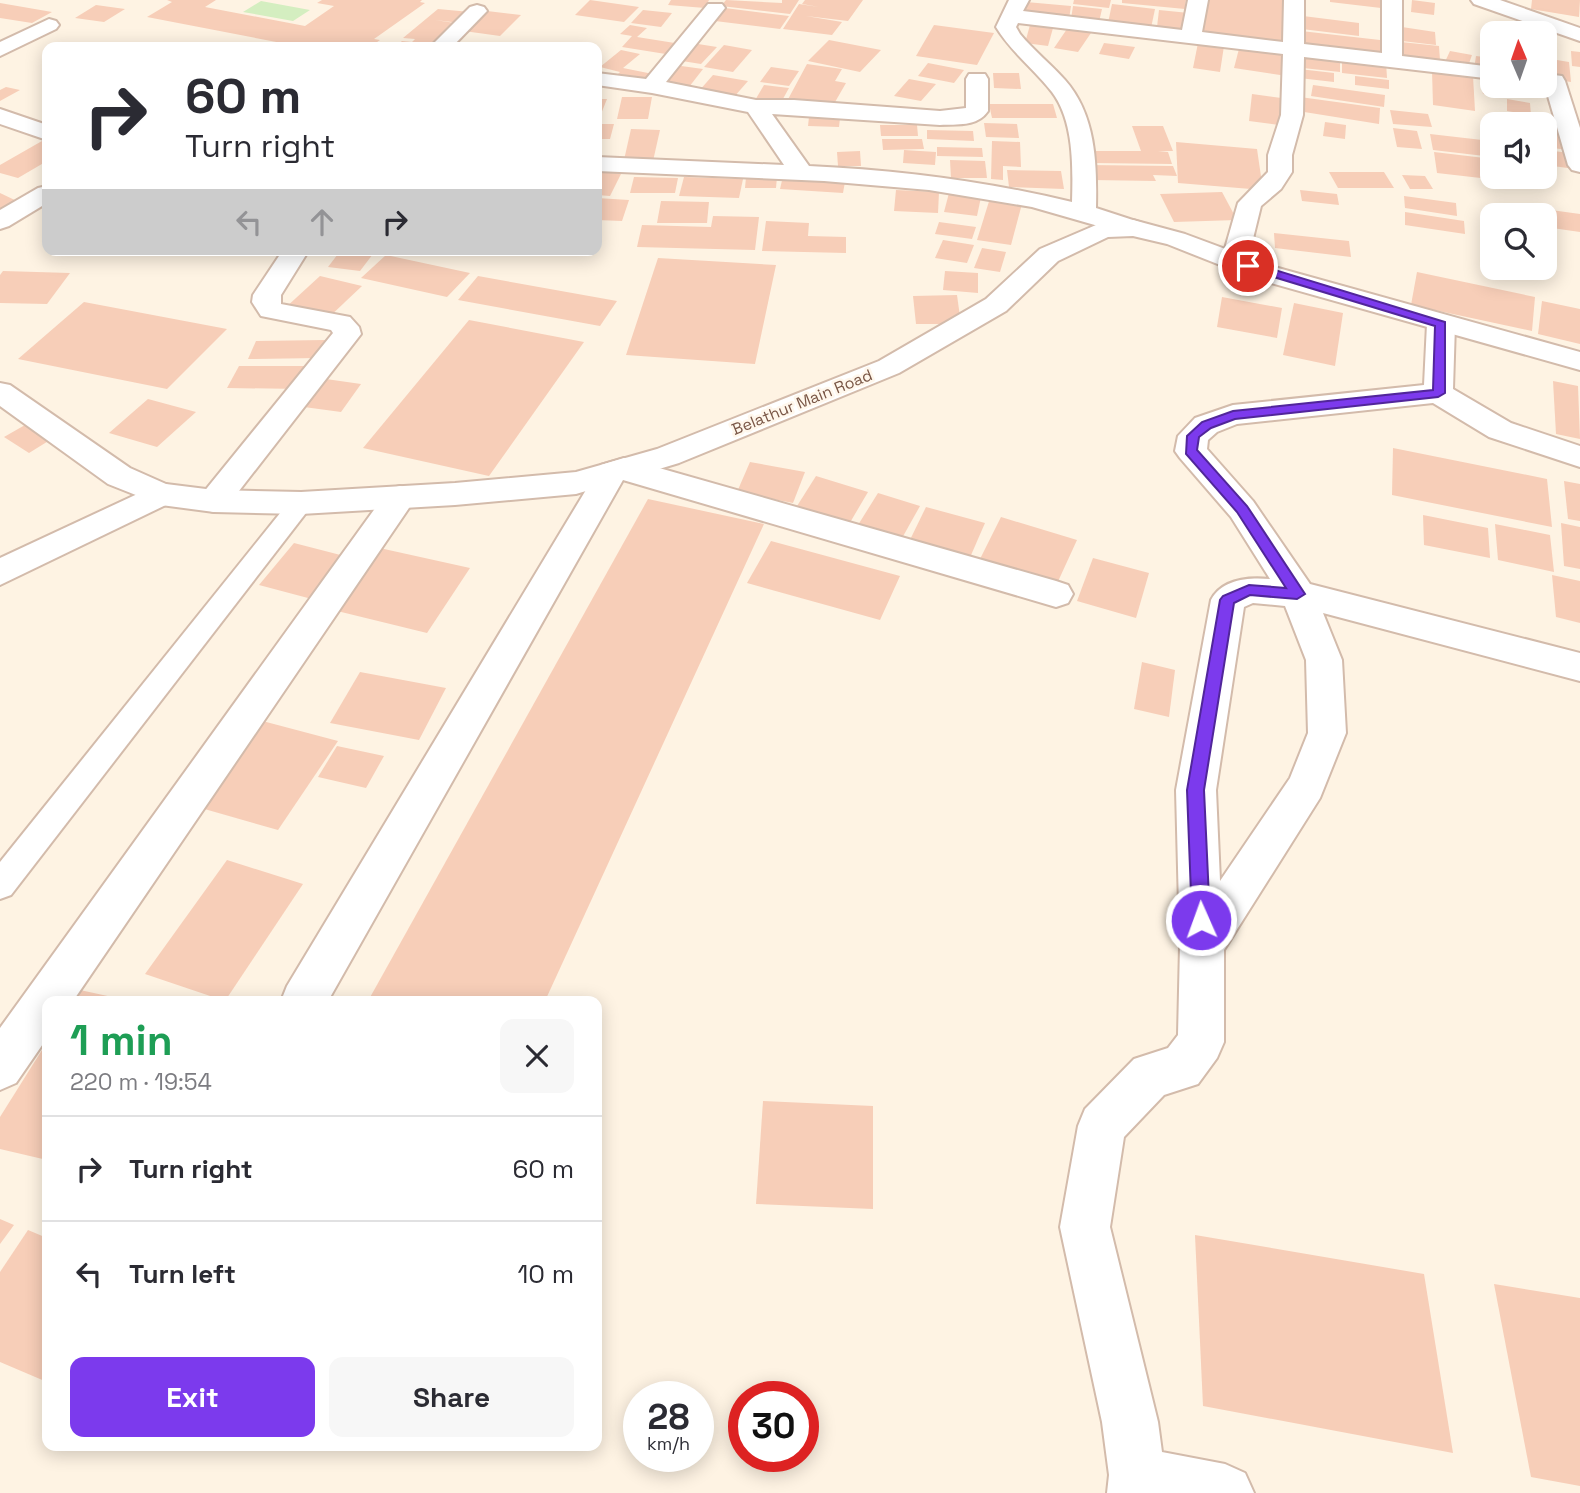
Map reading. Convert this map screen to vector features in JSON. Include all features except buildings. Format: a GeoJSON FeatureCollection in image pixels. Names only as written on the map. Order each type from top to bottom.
{"type":"FeatureCollection","features":[{"type":"Feature","properties":{"kind":"street"},"geometry":{"type":"LineString","coordinates":[[1191,36],[1198,0]]}},
{"type":"Feature","properties":{"kind":"street"},"geometry":{"type":"LineString","coordinates":[[1234,259],[1250,203],[1272,184],[1280,172],[1280,155],[1292,115],[1294,0]]}},
{"type":"Feature","properties":{"kind":"street"},"geometry":{"type":"LineString","coordinates":[[1392,0],[1392,60]]}},
{"type":"Feature","properties":{"kind":"street"},"geometry":{"type":"LineString","coordinates":[[1481,0],[1580,35]]}},
{"type":"Feature","properties":{"kind":"street"},"geometry":{"type":"LineString","coordinates":[[652,86],[715,8]]}},
{"type":"Feature","properties":{"kind":"street"},"geometry":{"type":"LineString","coordinates":[[1084,211],[1085,179],[1078,128],[1065,95],[1008,31],[1006,24],[1015,8],[1191,36],[1480,71]]}},
{"type":"Feature","properties":{"kind":"street"},"geometry":{"type":"LineString","coordinates":[[445,42],[477,11]]}},
{"type":"Feature","properties":{"kind":"street"},"geometry":{"type":"LineString","coordinates":[[0,50],[49,25]]}},
{"type":"Feature","properties":{"kind":"street"},"geometry":{"type":"LineString","coordinates":[[602,80],[652,86],[756,107],[794,107],[906,117],[968,117],[977,111],[977,79]]}},
{"type":"Feature","properties":{"kind":"street"},"geometry":{"type":"LineString","coordinates":[[1558,81],[1580,85]]}},
{"type":"Feature","properties":{"kind":"street"},"geometry":{"type":"LineString","coordinates":[[1556,98],[1580,165]]}},
{"type":"Feature","properties":{"kind":"street"},"geometry":{"type":"LineString","coordinates":[[756,107],[801,172]]}},
{"type":"Feature","properties":{"kind":"street"},"geometry":{"type":"LineString","coordinates":[[0,116],[42,131]]}},
{"type":"Feature","properties":{"kind":"street"},"geometry":{"type":"LineString","coordinates":[[602,164],[801,172],[958,186],[1084,211],[1133,228]]}},
{"type":"Feature","properties":{"kind":"street"},"geometry":{"type":"LineString","coordinates":[[0,221],[42,196]]}},
{"type":"Feature","properties":{"kind":"street","name":"Belathur Main Road"},"geometry":{"type":"LineString","coordinates":[[0,392],[119,476],[161,494],[214,500],[301,503],[576,482],[680,451],[889,367],[996,305],[1049,255],[1105,230],[1133,228],[1176,239],[1234,259],[1262,272],[1580,361]]}},
{"type":"Feature","properties":{"kind":"street"},"geometry":{"type":"LineString","coordinates":[[214,500],[347,334],[340,323],[271,310],[266,302],[267,295],[292,256]]}},
{"type":"Feature","properties":{"kind":"street"},"geometry":{"type":"LineString","coordinates":[[1438,393],[1441,324]]}},
{"type":"Feature","properties":{"kind":"street"},"geometry":{"type":"LineString","coordinates":[[1202,946],[1306,786],[1327,733],[1324,660],[1297,594],[1242,509],[1191,451],[1193,436],[1206,425],[1233,415],[1438,393],[1500,430],[1580,457]]}},
{"type":"Feature","properties":{"kind":"street"},"geometry":{"type":"LineString","coordinates":[[306,996],[618,470],[1056,594]]}},
{"type":"Feature","properties":{"kind":"street"},"geometry":{"type":"LineString","coordinates":[[0,573],[161,494]]}},
{"type":"Feature","properties":{"kind":"street"},"geometry":{"type":"LineString","coordinates":[[50,996],[400,497]]}},
{"type":"Feature","properties":{"kind":"street"},"geometry":{"type":"LineString","coordinates":[[1225,1493],[1137,1484],[1129,1422],[1085,1227],[1101,1126],[1151,1075],[1182,1068],[1201,1042],[1202,946],[1196,790],[1228,600],[1249,590],[1297,594],[1580,667]]}},
{"type":"Feature","properties":{"kind":"street"},"geometry":{"type":"LineString","coordinates":[[0,1067],[42,1007]]}},
{"type":"Feature","properties":{"kind":"lane"},"geometry":{"type":"LineString","coordinates":[[0,885],[301,503]]}},
{"type":"Feature","properties":{"kind":"green space"},"geometry":{"type":"Polygon","coordinates":[[[261,1],[310,10],[293,21],[243,12],[261,1]]]}},
{"type":"Feature","properties":{"kind":"route"},"geometry":{"type":"LineString","coordinates":[[1201,920],[1196,790],[1228,600],[1249,590],[1297,594],[1242,509],[1191,451],[1193,436],[1206,425],[1233,415],[1438,393],[1441,324],[1248,266]]}}]}
